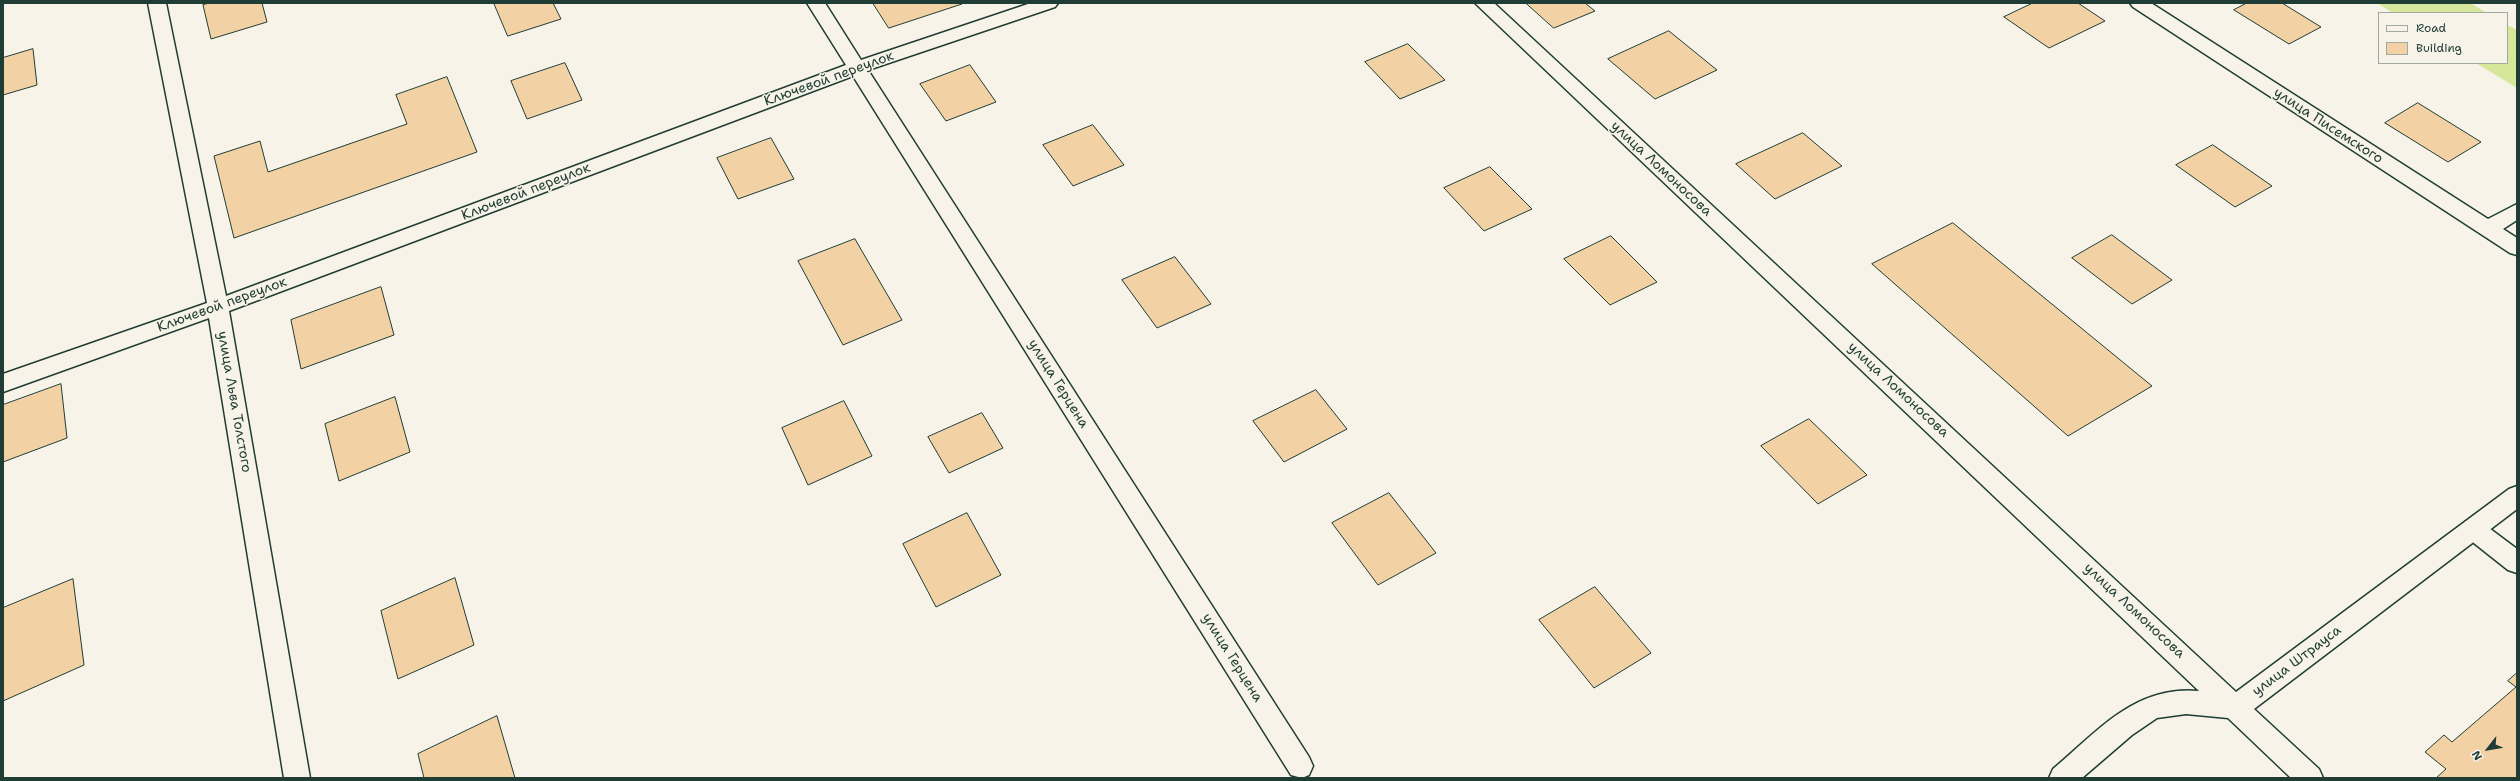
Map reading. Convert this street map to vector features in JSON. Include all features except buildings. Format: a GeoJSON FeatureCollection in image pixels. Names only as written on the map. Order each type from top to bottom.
{"type":"FeatureCollection","features":[{"type":"Feature","properties":{"kind":"street","name":"улица Льва Толстого"},"geometry":{"type":"LineString","coordinates":[[157,3],[218,307],[297,778]]}},
{"type":"Feature","properties":{"kind":"street","name":"улица Герцена"},"geometry":{"type":"LineString","coordinates":[[816,3],[1300,766]]}},
{"type":"Feature","properties":{"kind":"street","name":"Ключевой переулок"},"geometry":{"type":"LineString","coordinates":[[3,383],[218,307],[858,67],[1049,3]]}},
{"type":"Feature","properties":{"kind":"street","name":"улица Ломоносова"},"geometry":{"type":"LineString","coordinates":[[1484,3],[2310,778]]}},
{"type":"Feature","properties":{"kind":"street","name":"улица Писемского"},"geometry":{"type":"LineString","coordinates":[[2139,3],[2517,248]]}},
{"type":"Feature","properties":{"kind":"street"},"geometry":{"type":"LineString","coordinates":[[2488,229],[2517,211]]}},
{"type":"Feature","properties":{"kind":"street","name":"улица Штрауса"},"geometry":{"type":"LineString","coordinates":[[2236,707],[2517,496]]}},
{"type":"Feature","properties":{"kind":"street"},"geometry":{"type":"LineString","coordinates":[[2473,529],[2517,563]]}},
{"type":"Feature","properties":{"kind":"street"},"geometry":{"type":"LineString","coordinates":[[2062,778],[2140,715],[2156,705],[2178,702],[2236,707]]}},
{"type":"Feature","properties":{"kind":"green space"},"geometry":{"type":"Polygon","coordinates":[[[2377,3],[2470,3],[2485,12],[2391,12],[2377,3]]]}},
{"type":"Feature","properties":{"kind":"green space"},"geometry":{"type":"Polygon","coordinates":[[[2508,26],[2517,30],[2517,88],[2478,64],[2508,64],[2508,26]]]}}]}
